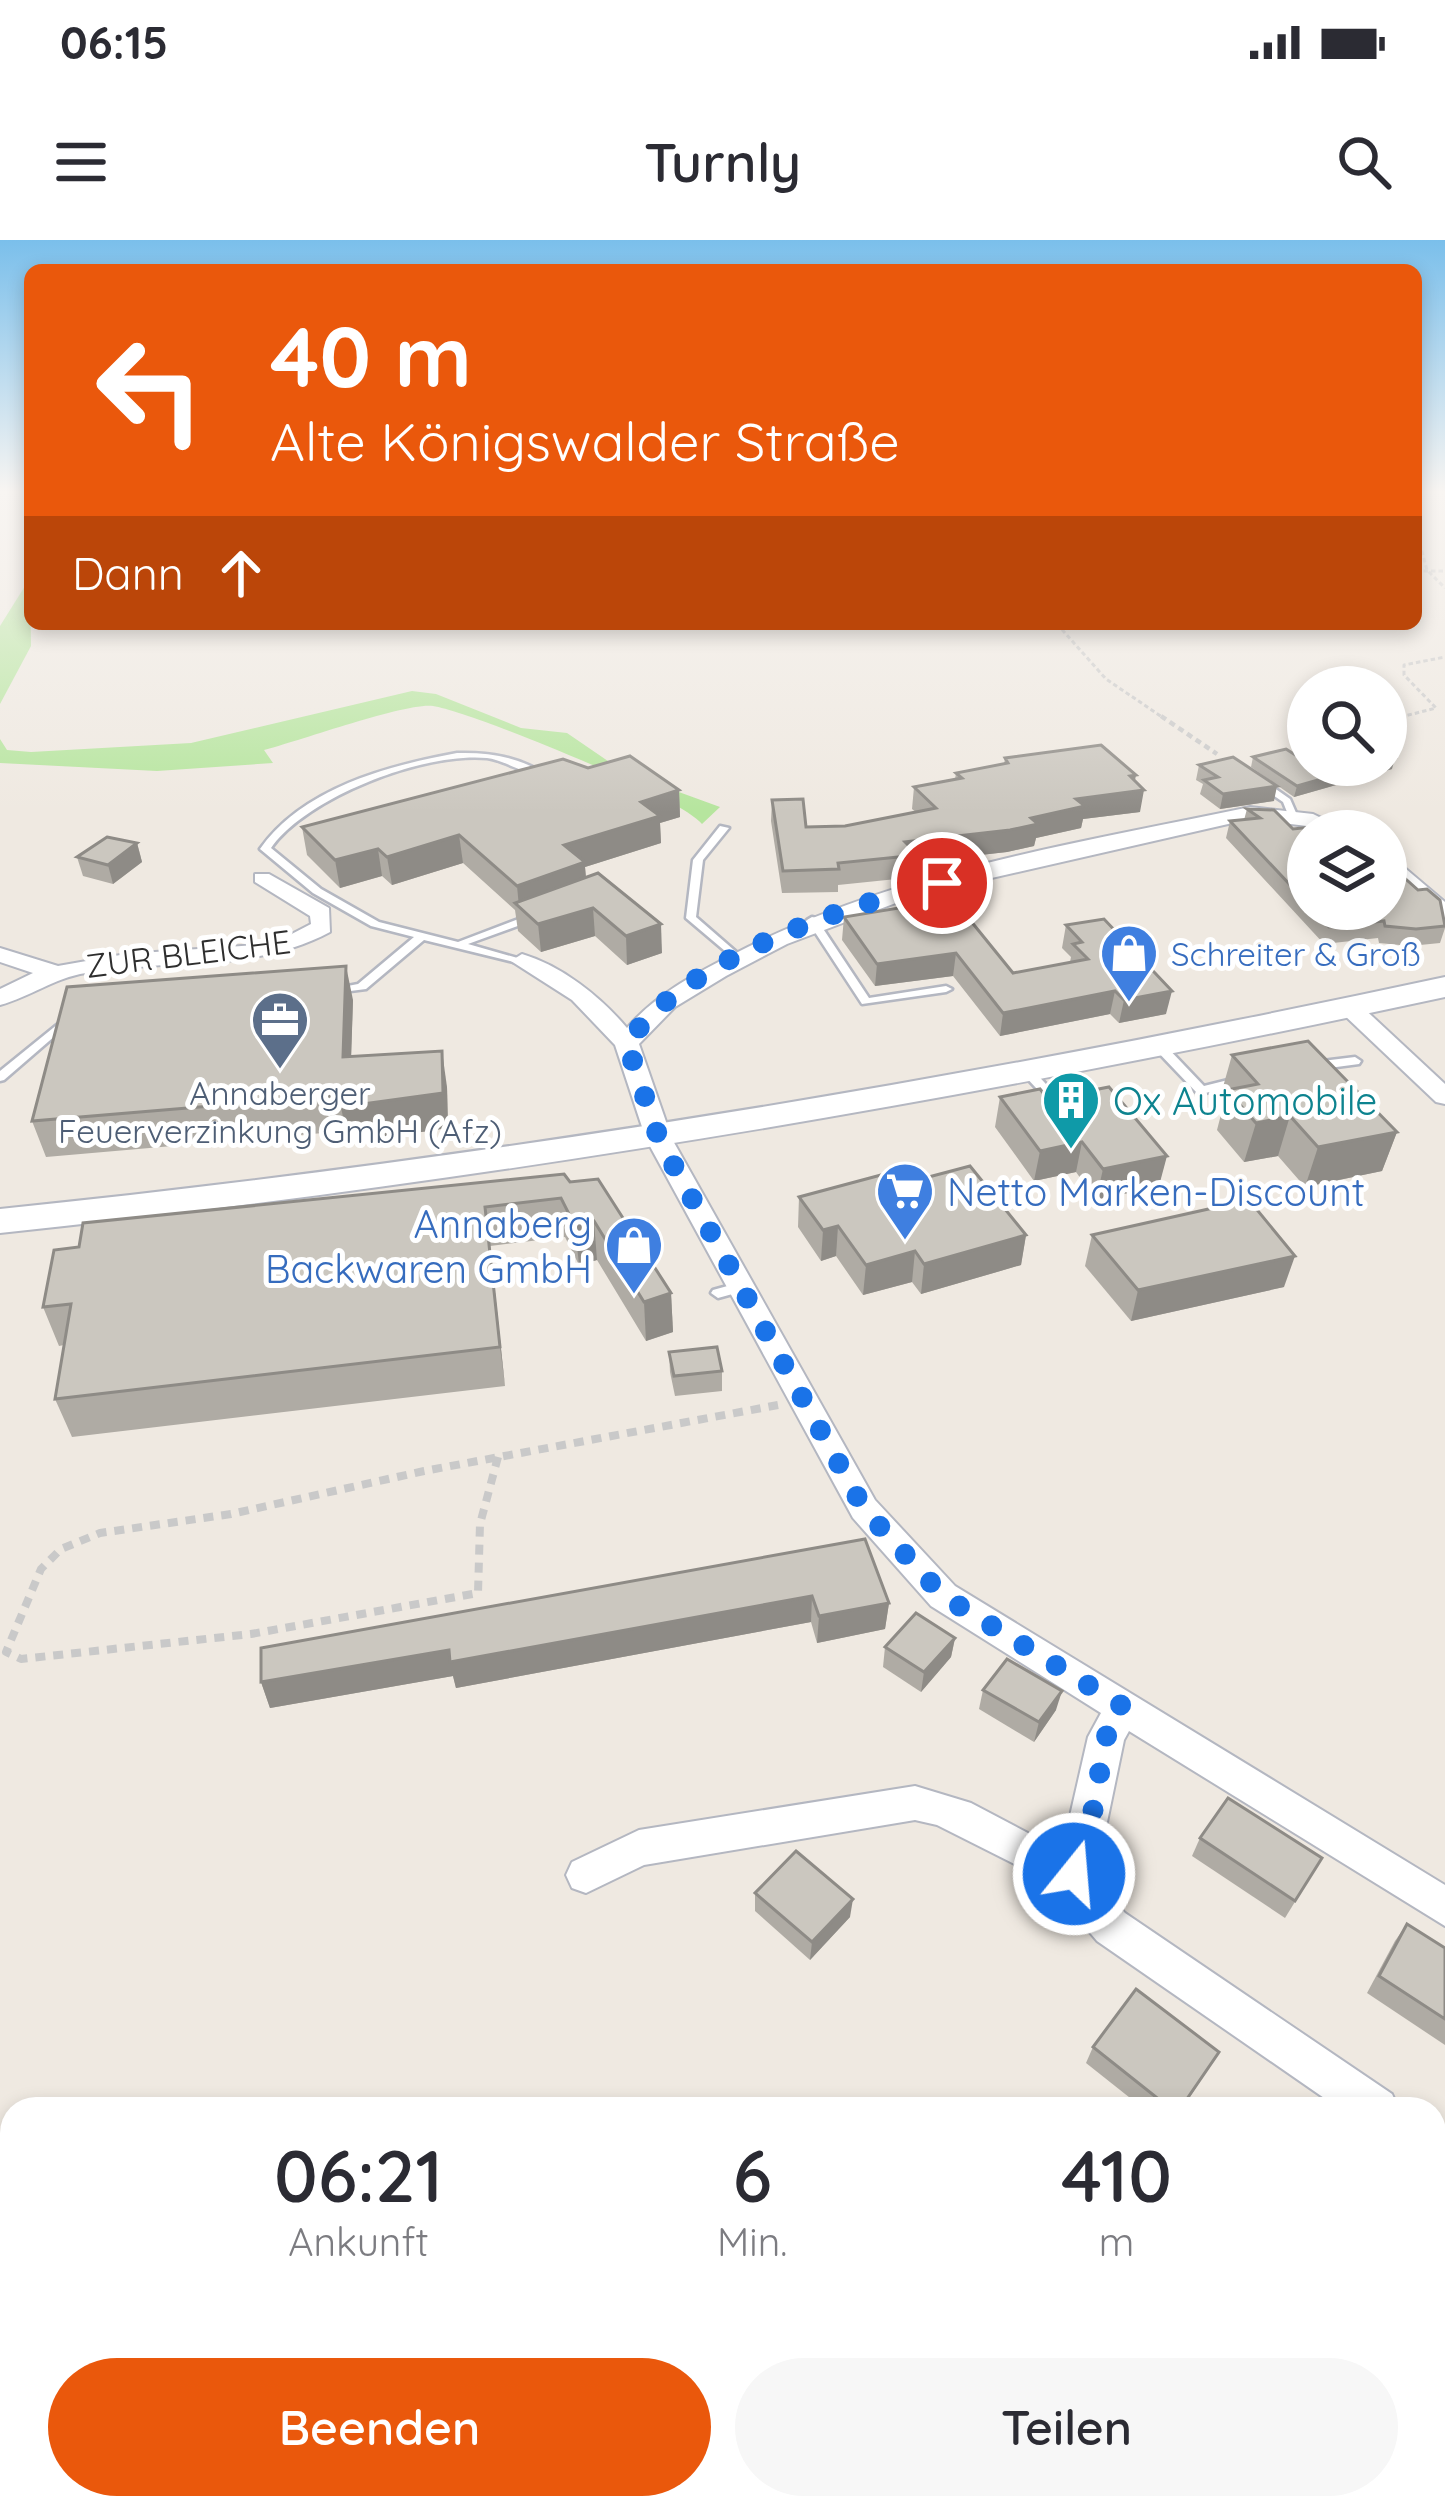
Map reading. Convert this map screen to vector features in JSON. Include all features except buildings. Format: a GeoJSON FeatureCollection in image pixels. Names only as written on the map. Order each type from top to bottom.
{"type":"FeatureCollection","features":[{"type":"Feature","properties":{"kind":"main road"},"geometry":{"type":"LineString","coordinates":[[0,1221],[308,1191],[659,1139],[1160,1046],[1445,987]]}},
{"type":"Feature","properties":{"kind":"street"},"geometry":{"type":"LineString","coordinates":[[627,1044],[658,1006],[812,920],[855,904],[1227,818],[1287,815]]}},
{"type":"Feature","properties":{"kind":"street","name":"ZUR BLEICHE"},"geometry":{"type":"LineString","coordinates":[[0,998],[51,971],[98,961],[290,947],[322,926],[321,913],[262,878]]}},
{"type":"Feature","properties":{"kind":"street"},"geometry":{"type":"LineString","coordinates":[[1407,879],[1445,914]]}},
{"type":"Feature","properties":{"kind":"street","name":"ZUR BLEICHE"},"geometry":{"type":"LineString","coordinates":[[0,955],[51,971]]}},
{"type":"Feature","properties":{"kind":"street"},"geometry":{"type":"LineString","coordinates":[[522,961],[577,989],[608,1016],[627,1044],[659,1139],[730,1290],[805,1399],[864,1509],[943,1596],[1445,1907]]}},
{"type":"Feature","properties":{"kind":"street"},"geometry":{"type":"LineString","coordinates":[[1350,1008],[1445,1097]]}},
{"type":"Feature","properties":{"kind":"street"},"geometry":{"type":"LineString","coordinates":[[1124,1707],[1106,1737],[1092,1816],[1074,1874],[1079,1890],[1111,1927],[1359,2097]]}},
{"type":"Feature","properties":{"kind":"street"},"geometry":{"type":"LineString","coordinates":[[586,1875],[639,1848],[915,1802],[945,1807],[1045,1865],[1074,1874]]}},
{"type":"Feature","properties":{"kind":"lane"},"geometry":{"type":"LineString","coordinates":[[522,961],[463,942],[374,924],[296,876],[265,849],[273,830],[321,796],[474,754],[513,761],[550,779]]}},
{"type":"Feature","properties":{"kind":"lane"},"geometry":{"type":"LineString","coordinates":[[1217,754],[1286,801],[1290,810]]}},
{"type":"Feature","properties":{"kind":"lane"},"geometry":{"type":"LineString","coordinates":[[724,828],[698,860],[691,918],[738,959]]}},
{"type":"Feature","properties":{"kind":"lane"},"geometry":{"type":"LineString","coordinates":[[463,942],[544,913]]}},
{"type":"Feature","properties":{"kind":"lane"},"geometry":{"type":"LineString","coordinates":[[812,920],[866,1002],[946,989]]}},
{"type":"Feature","properties":{"kind":"lane"},"geometry":{"type":"LineString","coordinates":[[304,995],[362,987],[422,936]]}},
{"type":"Feature","properties":{"kind":"lane"},"geometry":{"type":"LineString","coordinates":[[0,1077],[62,1019],[91,1013]]}},
{"type":"Feature","properties":{"kind":"lane"},"geometry":{"type":"LineString","coordinates":[[1160,1046],[1201,1090],[1261,1076]]}},
{"type":"Feature","properties":{"kind":"lane"},"geometry":{"type":"LineString","coordinates":[[1300,1068],[1355,1060]]}},
{"type":"Feature","properties":{"kind":"lane"},"geometry":{"type":"LineString","coordinates":[[1026,1070],[1055,1101]]}},
{"type":"Feature","properties":{"kind":"path"},"geometry":{"type":"LineString","coordinates":[[1062,630],[1106,679],[1217,754]]}},
{"type":"Feature","properties":{"kind":"path"},"geometry":{"type":"LineString","coordinates":[[1404,666],[1445,657]]}},
{"type":"Feature","properties":{"kind":"path"},"geometry":{"type":"LineString","coordinates":[[1407,678],[1436,708],[1407,716]]}},
{"type":"Feature","properties":{"kind":"path"},"geometry":{"type":"LineString","coordinates":[[499,1457],[483,1495],[476,1543],[478,1593],[377,1617],[157,1646],[21,1659],[6,1652],[39,1570],[62,1549],[107,1532],[234,1514],[499,1457],[805,1399]]}},
{"type":"Feature","properties":{"kind":"green space"},"geometry":{"type":"Polygon","coordinates":[[[17,599],[24,599],[24,630],[31,630],[31,646],[0,704],[0,626],[17,599]]]}},
{"type":"Feature","properties":{"kind":"green space"},"geometry":{"type":"Polygon","coordinates":[[[412,691],[436,694],[521,728],[567,733],[624,772],[720,807],[702,824],[657,795],[574,757],[433,706],[377,716],[264,750],[273,763],[157,771],[0,763],[0,739],[7,750],[31,752],[191,743],[412,691]]]}},
{"type":"Feature","properties":{"kind":"place","name":"Schreiter & Groß"},"geometry":{"type":"Point","coordinates":[1129,1004]}},
{"type":"Feature","properties":{"kind":"place","name":"Annaberger Feuerverzinkung GmbH (Afz)"},"geometry":{"type":"Point","coordinates":[280,1071]}},
{"type":"Feature","properties":{"kind":"place","name":"Ox Automobile"},"geometry":{"type":"Point","coordinates":[1071,1151]}},
{"type":"Feature","properties":{"kind":"place","name":"Netto Marken-Discount"},"geometry":{"type":"Point","coordinates":[905,1242]}},
{"type":"Feature","properties":{"kind":"place","name":"Annaberg Backwaren GmbH"},"geometry":{"type":"Point","coordinates":[634,1296]}},
{"type":"Feature","properties":{"kind":"route"},"geometry":{"type":"LineString","coordinates":[[942,883],[855,904],[757,947],[658,1006],[627,1044],[659,1139],[864,1509],[943,1596],[1124,1707],[1106,1737],[1092,1816],[1074,1874]]}}]}
